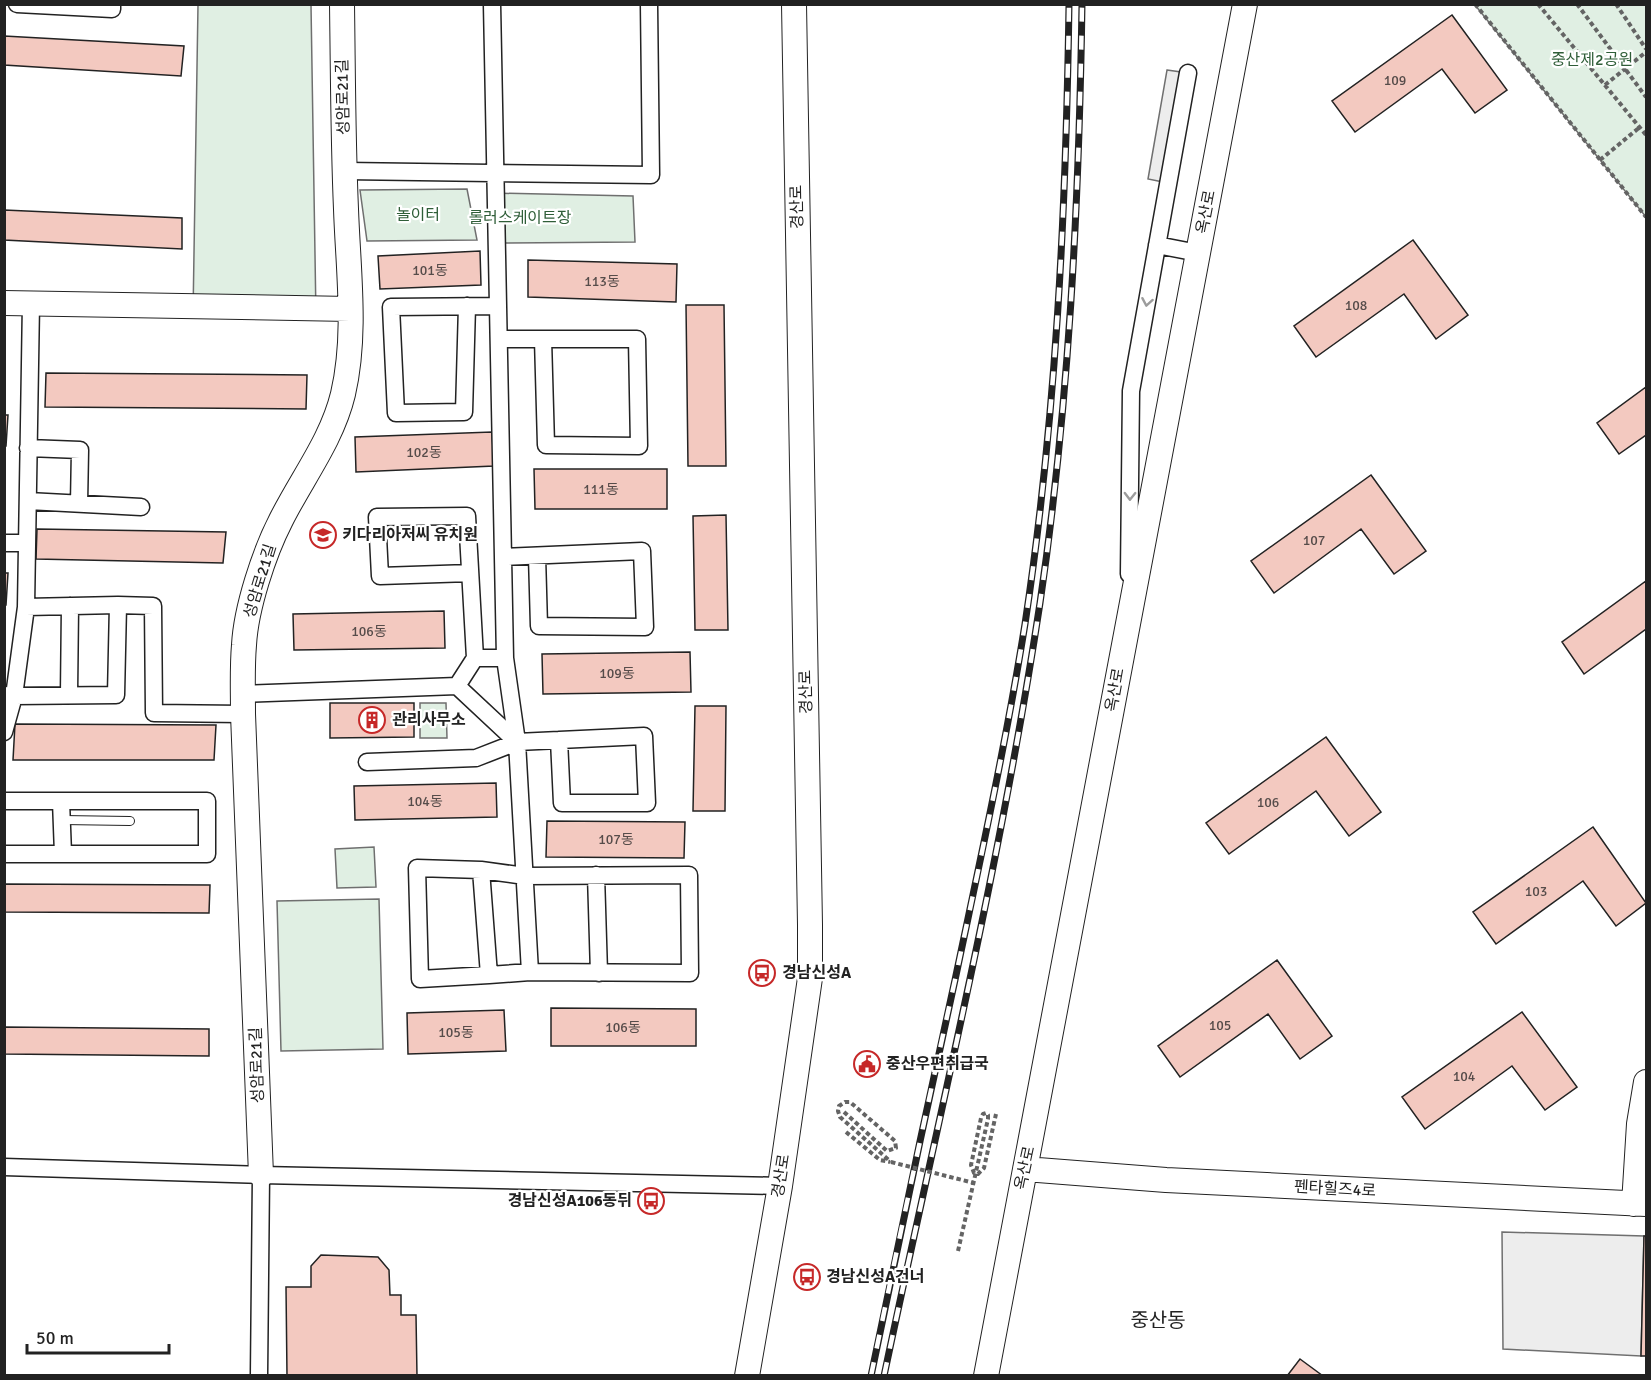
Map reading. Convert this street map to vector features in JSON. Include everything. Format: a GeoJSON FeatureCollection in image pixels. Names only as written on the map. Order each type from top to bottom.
{"type":"FeatureCollection","features":[{"type":"Feature","properties":{"kind":"street"},"geometry":{"type":"LineString","coordinates":[[17,4],[112,9],[112,4]]}},
{"type":"Feature","properties":{"kind":"street","name":"성암로21길"},"geometry":{"type":"LineString","coordinates":[[261,1175],[243,704],[244,644],[249,610],[270,545],[280,521],[333,426],[343,394],[348,361],[350,309],[342,4]]}},
{"type":"Feature","properties":{"kind":"street"},"geometry":{"type":"LineString","coordinates":[[492,4],[505,658],[517,742],[530,972]]}},
{"type":"Feature","properties":{"kind":"street"},"geometry":{"type":"LineString","coordinates":[[345,171],[651,175],[649,4]]}},
{"type":"Feature","properties":{"kind":"street","name":"경산로"},"geometry":{"type":"LineString","coordinates":[[747,1376],[780,1186],[810,978],[794,4]]}},
{"type":"Feature","properties":{"kind":"street","name":"옥산로"},"geometry":{"type":"LineString","coordinates":[[986,1376],[1245,4]]}},
{"type":"Feature","properties":{"kind":"street"},"geometry":{"type":"LineString","coordinates":[[1129,617],[1131,391],[1188,73]]}},
{"type":"Feature","properties":{"kind":"street"},"geometry":{"type":"LineString","coordinates":[[1157,245],[1198,253]]}},
{"type":"Feature","properties":{"kind":"street"},"geometry":{"type":"LineString","coordinates":[[4,303],[350,309]]}},
{"type":"Feature","properties":{"kind":"street"},"geometry":{"type":"LineString","coordinates":[[4,732],[26,607],[31,303]]}},
{"type":"Feature","properties":{"kind":"street"},"geometry":{"type":"LineString","coordinates":[[467,306],[464,412],[396,413],[391,306],[467,306],[498,306]]}},
{"type":"Feature","properties":{"kind":"street"},"geometry":{"type":"LineString","coordinates":[[499,339],[543,339],[637,339],[639,446],[546,445],[543,339]]}},
{"type":"Feature","properties":{"kind":"street"},"geometry":{"type":"LineString","coordinates":[[28,448],[80,450],[79,504]]}},
{"type":"Feature","properties":{"kind":"street"},"geometry":{"type":"LineString","coordinates":[[28,501],[141,507]]}},
{"type":"Feature","properties":{"kind":"street"},"geometry":{"type":"LineString","coordinates":[[456,686],[475,658],[467,516],[377,518],[380,576],[470,573]]}},
{"type":"Feature","properties":{"kind":"street"},"geometry":{"type":"LineString","coordinates":[[4,543],[27,543]]}},
{"type":"Feature","properties":{"kind":"street"},"geometry":{"type":"LineString","coordinates":[[503,557],[642,551],[645,627],[539,627],[537,556]]}},
{"type":"Feature","properties":{"kind":"street"},"geometry":{"type":"LineString","coordinates":[[9,695],[116,695],[118,605]]}},
{"type":"Feature","properties":{"kind":"street"},"geometry":{"type":"LineString","coordinates":[[69,606],[69,694]]}},
{"type":"Feature","properties":{"kind":"street"},"geometry":{"type":"LineString","coordinates":[[26,607],[153,606],[153,713],[456,686],[517,742]]}},
{"type":"Feature","properties":{"kind":"street"},"geometry":{"type":"LineString","coordinates":[[475,658],[505,658]]}},
{"type":"Feature","properties":{"kind":"street"},"geometry":{"type":"LineString","coordinates":[[367,762],[476,758],[517,742],[559,740],[644,736],[647,803],[562,803],[559,740]]}},
{"type":"Feature","properties":{"kind":"street"},"geometry":{"type":"LineString","coordinates":[[4,801],[207,801],[207,854],[4,854]]}},
{"type":"Feature","properties":{"kind":"street"},"geometry":{"type":"LineString","coordinates":[[62,801],[63,854]]}},
{"type":"Feature","properties":{"kind":"street"},"geometry":{"type":"LineString","coordinates":[[417,868],[482,870],[525,876],[689,875],[690,973],[530,972],[420,979],[417,868]]}},
{"type":"Feature","properties":{"kind":"street"},"geometry":{"type":"LineString","coordinates":[[482,870],[489,975]]}},
{"type":"Feature","properties":{"kind":"street"},"geometry":{"type":"LineString","coordinates":[[596,875],[599,973]]}},
{"type":"Feature","properties":{"kind":"street"},"geometry":{"type":"LineString","coordinates":[[1640,1204],[1639,1124],[1647,1082]]}},
{"type":"Feature","properties":{"kind":"street"},"geometry":{"type":"LineString","coordinates":[[4,1167],[780,1186]]}},
{"type":"Feature","properties":{"kind":"street","name":"펜타힐즈4로"},"geometry":{"type":"LineString","coordinates":[[1025,1169],[1166,1180],[1640,1204]]}},
{"type":"Feature","properties":{"kind":"street"},"geometry":{"type":"LineString","coordinates":[[259,1376],[261,1175]]}},
{"type":"Feature","properties":{"kind":"lane"},"geometry":{"type":"LineString","coordinates":[[62,820],[130,821]]}},
{"type":"Feature","properties":{"kind":"path"},"geometry":{"type":"LineString","coordinates":[[1475,4],[1647,217]]}},
{"type":"Feature","properties":{"kind":"path"},"geometry":{"type":"LineString","coordinates":[[1538,4],[1647,135]]}},
{"type":"Feature","properties":{"kind":"path"},"geometry":{"type":"LineString","coordinates":[[1577,4],[1647,97]]}},
{"type":"Feature","properties":{"kind":"path"},"geometry":{"type":"LineString","coordinates":[[1605,85],[1647,51],[1616,4]]}},
{"type":"Feature","properties":{"kind":"path"},"geometry":{"type":"LineString","coordinates":[[1600,160],[1640,127]]}},
{"type":"Feature","properties":{"kind":"path"},"geometry":{"type":"LineString","coordinates":[[844,1112],[887,1151],[896,1148],[895,1141],[850,1102],[839,1106],[840,1117],[891,1162]]}},
{"type":"Feature","properties":{"kind":"path"},"geometry":{"type":"LineString","coordinates":[[958,1251],[974,1183],[976,1172],[986,1130],[988,1115],[983,1114],[981,1118],[971,1165],[974,1173],[978,1174],[984,1168],[996,1114]]}},
{"type":"Feature","properties":{"kind":"path"},"geometry":{"type":"LineString","coordinates":[[846,1132],[880,1160],[974,1183]]}},
{"type":"Feature","properties":{"kind":"green space"},"geometry":{"type":"Polygon","coordinates":[[[198,5],[311,5],[316,317],[193,315],[198,5]]]}},
{"type":"Feature","properties":{"kind":"green space","name":"중산제2공원"},"geometry":{"type":"Polygon","coordinates":[[[1475,5],[1646,5],[1646,217],[1475,5]]]}},
{"type":"Feature","properties":{"kind":"green space","name":"놀이터"},"geometry":{"type":"Polygon","coordinates":[[[467,189],[477,240],[367,241],[360,190],[467,189]]]}},
{"type":"Feature","properties":{"kind":"green space","name":"롤러스케이트장"},"geometry":{"type":"Polygon","coordinates":[[[491,193],[633,196],[635,242],[499,243],[491,193]]]}},
{"type":"Feature","properties":{"kind":"green space"},"geometry":{"type":"Polygon","coordinates":[[[420,703],[446,703],[447,738],[420,738],[420,703]]]}},
{"type":"Feature","properties":{"kind":"green space"},"geometry":{"type":"Polygon","coordinates":[[[374,847],[376,887],[337,888],[335,849],[374,847]]]}},
{"type":"Feature","properties":{"kind":"green space"},"geometry":{"type":"Polygon","coordinates":[[[379,899],[383,1049],[281,1051],[277,901],[379,899]]]}},
{"type":"Feature","properties":{"kind":"shaded area"},"geometry":{"type":"Polygon","coordinates":[[[1167,70],[1188,73],[1168,183],[1148,179],[1167,70]]]}},
{"type":"Feature","properties":{"kind":"shaded area"},"geometry":{"type":"Polygon","coordinates":[[[1502,1232],[1644,1236],[1641,1356],[1503,1349],[1502,1232]]]}},
{"type":"Feature","properties":{"kind":"building"},"geometry":{"type":"Polygon","coordinates":[[[1452,15],[1507,90],[1475,113],[1442,69],[1355,132],[1332,101],[1452,15]]]}},
{"type":"Feature","properties":{"kind":"building"},"geometry":{"type":"Polygon","coordinates":[[[4,36],[184,46],[181,76],[4,65],[4,36]]]}},
{"type":"Feature","properties":{"kind":"building"},"geometry":{"type":"Polygon","coordinates":[[[4,210],[182,218],[182,249],[4,240],[4,210]]]}},
{"type":"Feature","properties":{"kind":"building"},"geometry":{"type":"Polygon","coordinates":[[[1413,240],[1468,315],[1436,339],[1404,294],[1316,357],[1294,326],[1413,240]]]}},
{"type":"Feature","properties":{"kind":"building"},"geometry":{"type":"Polygon","coordinates":[[[480,251],[481,285],[380,289],[378,256],[480,251]]]}},
{"type":"Feature","properties":{"kind":"building"},"geometry":{"type":"Polygon","coordinates":[[[528,260],[677,264],[676,302],[528,297],[528,260]]]}},
{"type":"Feature","properties":{"kind":"building"},"geometry":{"type":"Polygon","coordinates":[[[686,305],[724,305],[726,466],[688,466],[686,305]]]}},
{"type":"Feature","properties":{"kind":"building"},"geometry":{"type":"Polygon","coordinates":[[[46,373],[307,375],[306,409],[45,407],[46,373]]]}},
{"type":"Feature","properties":{"kind":"building"},"geometry":{"type":"Polygon","coordinates":[[[1646,387],[1646,435],[1619,454],[1597,423],[1646,387]]]}},
{"type":"Feature","properties":{"kind":"building"},"geometry":{"type":"Polygon","coordinates":[[[4,415],[8,415],[6,446],[4,446],[4,415]]]}},
{"type":"Feature","properties":{"kind":"building"},"geometry":{"type":"Polygon","coordinates":[[[492,432],[494,466],[356,472],[355,437],[492,432]]]}},
{"type":"Feature","properties":{"kind":"building"},"geometry":{"type":"Polygon","coordinates":[[[534,469],[667,469],[667,509],[535,509],[534,469]]]}},
{"type":"Feature","properties":{"kind":"building"},"geometry":{"type":"Polygon","coordinates":[[[1371,475],[1426,551],[1394,574],[1361,529],[1274,593],[1251,561],[1371,475]]]}},
{"type":"Feature","properties":{"kind":"building"},"geometry":{"type":"Polygon","coordinates":[[[726,515],[728,630],[695,630],[693,516],[726,515]]]}},
{"type":"Feature","properties":{"kind":"building"},"geometry":{"type":"Polygon","coordinates":[[[37,529],[226,532],[223,563],[36,559],[37,529]]]}},
{"type":"Feature","properties":{"kind":"building"},"geometry":{"type":"Polygon","coordinates":[[[4,573],[8,573],[6,605],[4,605],[4,573]]]}},
{"type":"Feature","properties":{"kind":"building"},"geometry":{"type":"Polygon","coordinates":[[[1646,581],[1646,629],[1584,674],[1562,642],[1646,581]]]}},
{"type":"Feature","properties":{"kind":"building"},"geometry":{"type":"Polygon","coordinates":[[[444,611],[445,648],[294,650],[293,614],[444,611]]]}},
{"type":"Feature","properties":{"kind":"building"},"geometry":{"type":"Polygon","coordinates":[[[690,652],[691,692],[543,694],[542,654],[690,652]]]}},
{"type":"Feature","properties":{"kind":"building","name":"관리사무소"},"geometry":{"type":"Polygon","coordinates":[[[330,703],[414,703],[414,737],[330,738],[330,703]]]}},
{"type":"Feature","properties":{"kind":"building"},"geometry":{"type":"Polygon","coordinates":[[[695,706],[726,706],[725,811],[693,811],[695,706]]]}},
{"type":"Feature","properties":{"kind":"building"},"geometry":{"type":"Polygon","coordinates":[[[15,724],[216,725],[214,760],[13,760],[15,724]]]}},
{"type":"Feature","properties":{"kind":"building"},"geometry":{"type":"Polygon","coordinates":[[[1326,737],[1381,812],[1349,836],[1316,791],[1229,854],[1206,823],[1326,737]]]}},
{"type":"Feature","properties":{"kind":"building"},"geometry":{"type":"Polygon","coordinates":[[[496,783],[497,817],[355,820],[354,786],[496,783]]]}},
{"type":"Feature","properties":{"kind":"building"},"geometry":{"type":"Polygon","coordinates":[[[547,821],[685,822],[684,858],[546,857],[547,821]]]}},
{"type":"Feature","properties":{"kind":"building"},"geometry":{"type":"Polygon","coordinates":[[[1593,827],[1646,903],[1616,926],[1583,881],[1496,944],[1473,912],[1593,827]]]}},
{"type":"Feature","properties":{"kind":"building"},"geometry":{"type":"Polygon","coordinates":[[[4,884],[210,885],[209,913],[4,912],[4,884]]]}},
{"type":"Feature","properties":{"kind":"building"},"geometry":{"type":"Polygon","coordinates":[[[1277,960],[1332,1036],[1300,1059],[1268,1014],[1180,1077],[1158,1046],[1277,960]]]}},
{"type":"Feature","properties":{"kind":"building"},"geometry":{"type":"Polygon","coordinates":[[[551,1008],[696,1009],[696,1046],[551,1046],[551,1008]]]}},
{"type":"Feature","properties":{"kind":"building"},"geometry":{"type":"Polygon","coordinates":[[[504,1010],[506,1051],[408,1054],[407,1013],[504,1010]]]}},
{"type":"Feature","properties":{"kind":"building"},"geometry":{"type":"Polygon","coordinates":[[[1522,1012],[1577,1087],[1545,1110],[1512,1066],[1425,1129],[1402,1097],[1522,1012]]]}},
{"type":"Feature","properties":{"kind":"building"},"geometry":{"type":"Polygon","coordinates":[[[4,1027],[209,1029],[209,1056],[4,1054],[4,1027]]]}},
{"type":"Feature","properties":{"kind":"building"},"geometry":{"type":"Polygon","coordinates":[[[1644,1236],[1646,1236],[1646,1356],[1641,1356],[1644,1236]]]}},
{"type":"Feature","properties":{"kind":"building"},"geometry":{"type":"Polygon","coordinates":[[[321,1255],[378,1257],[389,1270],[390,1295],[401,1295],[401,1315],[416,1315],[417,1376],[287,1376],[286,1287],[311,1287],[311,1266],[321,1255]]]}},
{"type":"Feature","properties":{"kind":"building"},"geometry":{"type":"Polygon","coordinates":[[[1300,1359],[1323,1376],[1287,1376],[1300,1359]]]}},
{"type":"Feature","properties":{"kind":"railway"},"geometry":{"type":"LineString","coordinates":[[871,1376],[992,802],[1025,624],[1045,470],[1058,315],[1069,4]]}},
{"type":"Feature","properties":{"kind":"railway"},"geometry":{"type":"LineString","coordinates":[[884,1376],[988,894],[1040,603],[1058,454],[1071,304],[1082,4]]}},
{"type":"Feature","properties":{"kind":"place","name":"키다리아저씨 유치원"},"geometry":{"type":"Point","coordinates":[323,535]}},
{"type":"Feature","properties":{"kind":"place","name":"관리사무소"},"geometry":{"type":"Point","coordinates":[372,720]}},
{"type":"Feature","properties":{"kind":"place","name":"경남신성A"},"geometry":{"type":"Point","coordinates":[762,973]}},
{"type":"Feature","properties":{"kind":"place","name":"중산우편취급국"},"geometry":{"type":"Point","coordinates":[867,1064]}},
{"type":"Feature","properties":{"kind":"place","name":"경남신성A106동뒤"},"geometry":{"type":"Point","coordinates":[651,1201]}},
{"type":"Feature","properties":{"kind":"place","name":"경남신성A건너"},"geometry":{"type":"Point","coordinates":[807,1277]}},
{"type":"Feature","properties":{"kind":"district","name":"중산동"},"geometry":{"type":"Point","coordinates":[1158,1320]}}]}
